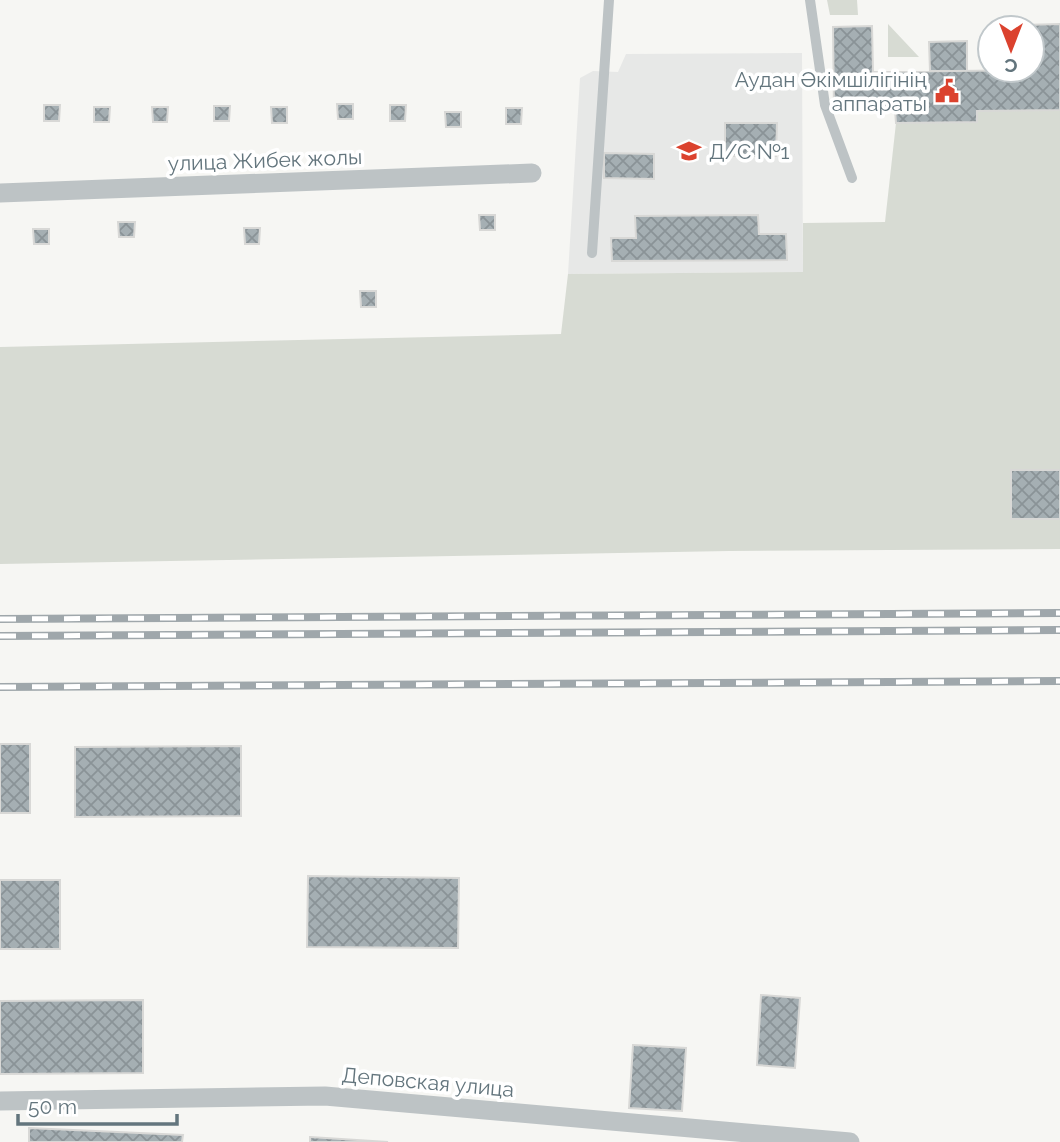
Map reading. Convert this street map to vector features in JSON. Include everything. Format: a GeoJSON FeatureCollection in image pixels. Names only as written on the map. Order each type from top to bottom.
{"type":"FeatureCollection","features":[{"type":"Feature","properties":{"kind":"street","name":"улица Жибек жолы"},"geometry":{"type":"LineString","coordinates":[[0,193],[532,173]]}},
{"type":"Feature","properties":{"kind":"street","name":"Деповская улица"},"geometry":{"type":"LineString","coordinates":[[0,1101],[325,1096],[850,1142]]}},
{"type":"Feature","properties":{"kind":"lane"},"geometry":{"type":"LineString","coordinates":[[592,253],[609,0]]}},
{"type":"Feature","properties":{"kind":"lane"},"geometry":{"type":"LineString","coordinates":[[810,0],[825,105],[852,178]]}},
{"type":"Feature","properties":{"kind":"shaded area"},"geometry":{"type":"Polygon","coordinates":[[[827,0],[857,0],[858,15],[830,15],[827,0]]]}},
{"type":"Feature","properties":{"kind":"shaded area"},"geometry":{"type":"Polygon","coordinates":[[[888,24],[919,57],[888,57],[888,24]]]}},
{"type":"Feature","properties":{"kind":"shaded area","name":"Д/С №1"},"geometry":{"type":"Polygon","coordinates":[[[802,53],[803,272],[568,274],[580,78],[593,71],[618,72],[626,54],[802,53]]]}},
{"type":"Feature","properties":{"kind":"shaded area"},"geometry":{"type":"Polygon","coordinates":[[[1060,110],[1060,549],[729,551],[0,564],[0,347],[561,334],[568,274],[803,272],[803,223],[885,222],[896,123],[977,122],[977,111],[1060,110]]]}},
{"type":"Feature","properties":{"kind":"building","name":"Аудан Әкімшілігінің аппараты"},"geometry":{"type":"Polygon","coordinates":[[[1046,24],[1060,24],[1060,110],[977,111],[977,122],[896,123],[895,110],[834,111],[833,27],[872,26],[873,72],[976,71],[976,84],[1046,84],[1046,24]]]}},
{"type":"Feature","properties":{"kind":"building"},"geometry":{"type":"Polygon","coordinates":[[[967,41],[967,71],[930,71],[929,42],[967,41]]]}},
{"type":"Feature","properties":{"kind":"building"},"geometry":{"type":"Polygon","coordinates":[[[337,104],[353,104],[353,119],[338,119],[337,104]]]}},
{"type":"Feature","properties":{"kind":"building"},"geometry":{"type":"Polygon","coordinates":[[[44,105],[60,105],[59,121],[44,121],[44,105]]]}},
{"type":"Feature","properties":{"kind":"building"},"geometry":{"type":"Polygon","coordinates":[[[390,105],[406,105],[405,121],[390,121],[390,105]]]}},
{"type":"Feature","properties":{"kind":"building"},"geometry":{"type":"Polygon","coordinates":[[[214,106],[230,106],[229,121],[214,121],[214,106]]]}},
{"type":"Feature","properties":{"kind":"building"},"geometry":{"type":"Polygon","coordinates":[[[94,107],[110,107],[109,122],[94,122],[94,107]]]}},
{"type":"Feature","properties":{"kind":"building"},"geometry":{"type":"Polygon","coordinates":[[[152,107],[168,107],[167,122],[153,122],[152,107]]]}},
{"type":"Feature","properties":{"kind":"building"},"geometry":{"type":"Polygon","coordinates":[[[271,107],[287,107],[287,123],[272,123],[271,107]]]}},
{"type":"Feature","properties":{"kind":"building"},"geometry":{"type":"Polygon","coordinates":[[[506,108],[522,108],[521,124],[506,124],[506,108]]]}},
{"type":"Feature","properties":{"kind":"building"},"geometry":{"type":"Polygon","coordinates":[[[445,112],[461,112],[461,127],[446,127],[445,112]]]}},
{"type":"Feature","properties":{"kind":"building"},"geometry":{"type":"Polygon","coordinates":[[[725,123],[777,123],[776,156],[725,156],[725,123]]]}},
{"type":"Feature","properties":{"kind":"building"},"geometry":{"type":"Polygon","coordinates":[[[604,153],[654,154],[654,179],[604,178],[604,153]]]}},
{"type":"Feature","properties":{"kind":"building"},"geometry":{"type":"Polygon","coordinates":[[[479,215],[495,215],[495,230],[480,230],[479,215]]]}},
{"type":"Feature","properties":{"kind":"building","name":"Д/С №1"},"geometry":{"type":"Polygon","coordinates":[[[758,215],[759,234],[786,234],[787,260],[612,261],[611,238],[636,238],[635,216],[758,215]]]}},
{"type":"Feature","properties":{"kind":"building"},"geometry":{"type":"Polygon","coordinates":[[[118,222],[135,222],[134,237],[119,237],[118,222]]]}},
{"type":"Feature","properties":{"kind":"building"},"geometry":{"type":"Polygon","coordinates":[[[244,228],[260,228],[259,244],[245,244],[244,228]]]}},
{"type":"Feature","properties":{"kind":"building"},"geometry":{"type":"Polygon","coordinates":[[[33,229],[49,229],[49,244],[34,244],[33,229]]]}},
{"type":"Feature","properties":{"kind":"building"},"geometry":{"type":"Polygon","coordinates":[[[360,291],[376,291],[376,307],[361,307],[360,291]]]}},
{"type":"Feature","properties":{"kind":"building"},"geometry":{"type":"Polygon","coordinates":[[[1011,470],[1060,470],[1060,519],[1011,519],[1011,470]]]}},
{"type":"Feature","properties":{"kind":"building"},"geometry":{"type":"Polygon","coordinates":[[[0,744],[30,744],[30,813],[0,813],[0,744]]]}},
{"type":"Feature","properties":{"kind":"building"},"geometry":{"type":"Polygon","coordinates":[[[241,746],[241,816],[75,817],[75,747],[241,746]]]}},
{"type":"Feature","properties":{"kind":"building"},"geometry":{"type":"Polygon","coordinates":[[[308,876],[459,878],[458,948],[307,947],[308,876]]]}},
{"type":"Feature","properties":{"kind":"building"},"geometry":{"type":"Polygon","coordinates":[[[0,880],[60,880],[60,949],[0,949],[0,880]]]}},
{"type":"Feature","properties":{"kind":"building"},"geometry":{"type":"Polygon","coordinates":[[[761,995],[800,998],[795,1068],[757,1065],[761,995]]]}},
{"type":"Feature","properties":{"kind":"building"},"geometry":{"type":"Polygon","coordinates":[[[143,1000],[143,1073],[0,1074],[0,1001],[143,1000]]]}},
{"type":"Feature","properties":{"kind":"building"},"geometry":{"type":"Polygon","coordinates":[[[633,1045],[686,1048],[682,1111],[629,1108],[633,1045]]]}},
{"type":"Feature","properties":{"kind":"building"},"geometry":{"type":"Polygon","coordinates":[[[29,1128],[183,1135],[182,1142],[29,1142],[29,1128]]]}},
{"type":"Feature","properties":{"kind":"building"},"geometry":{"type":"Polygon","coordinates":[[[310,1137],[388,1142],[310,1142],[310,1137]]]}},
{"type":"Feature","properties":{"kind":"railway"},"geometry":{"type":"LineString","coordinates":[[0,619],[1060,613]]}},
{"type":"Feature","properties":{"kind":"railway"},"geometry":{"type":"LineString","coordinates":[[0,636],[1060,630]]}},
{"type":"Feature","properties":{"kind":"railway"},"geometry":{"type":"LineString","coordinates":[[0,687],[1060,681]]}},
{"type":"Feature","properties":{"kind":"place","name":"Аудан Әкімшілігінің аппараты"},"geometry":{"type":"Point","coordinates":[947,91]}},
{"type":"Feature","properties":{"kind":"place","name":"Д/С №1"},"geometry":{"type":"Point","coordinates":[689,151]}}]}
